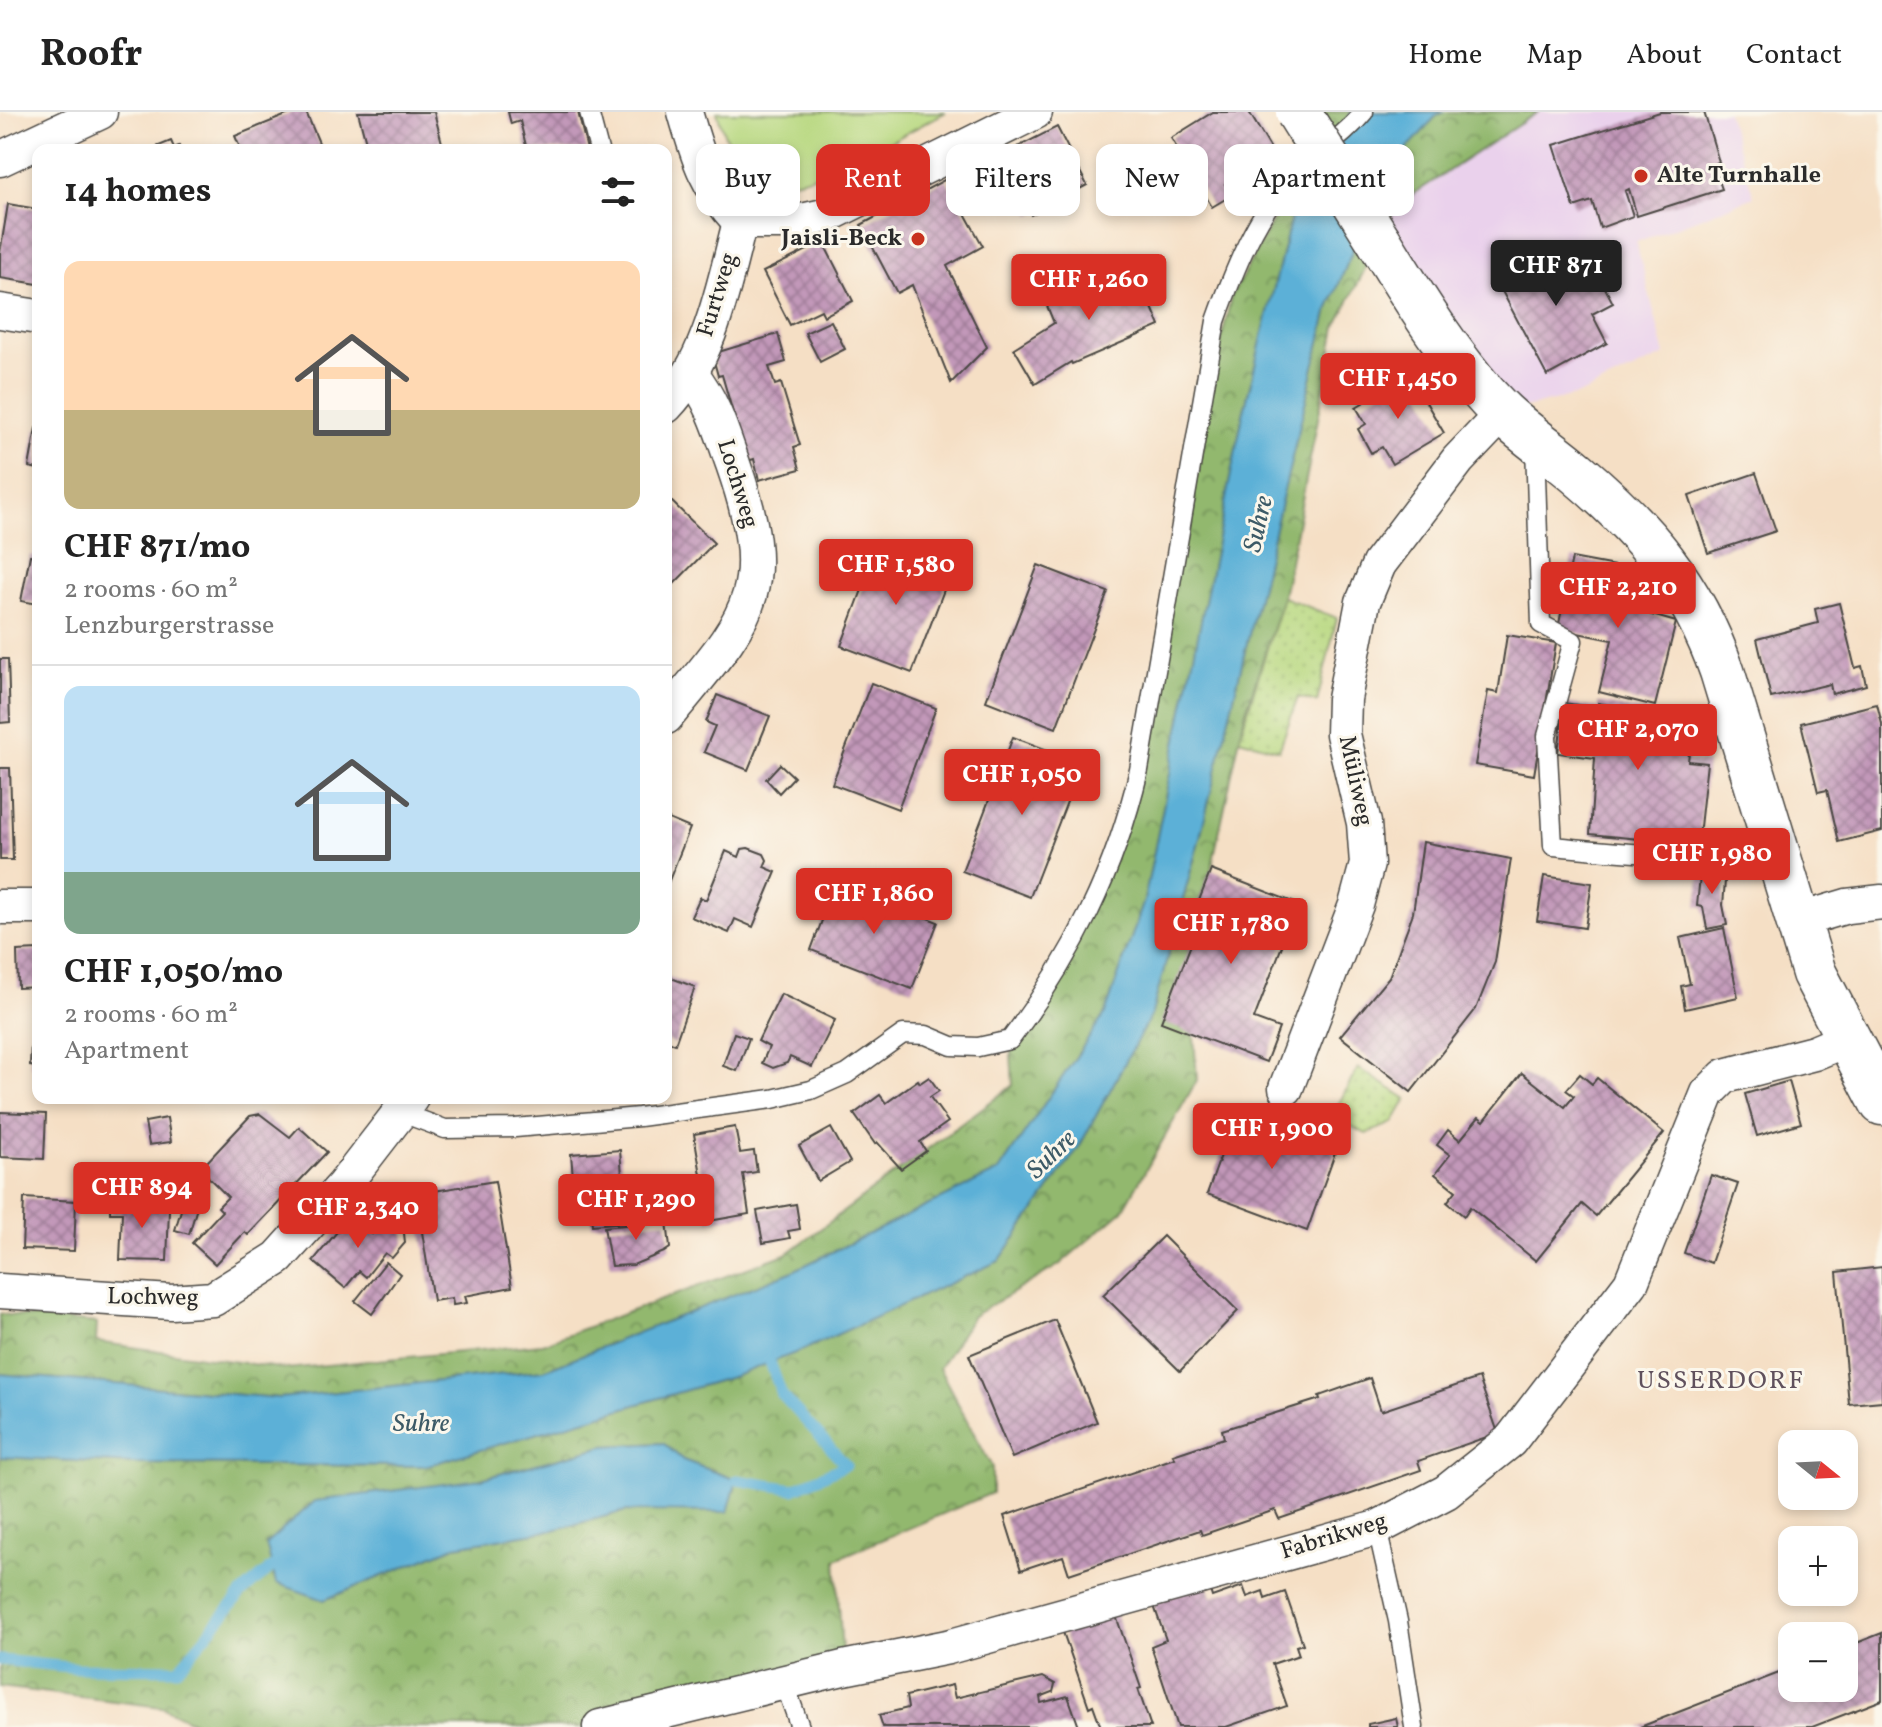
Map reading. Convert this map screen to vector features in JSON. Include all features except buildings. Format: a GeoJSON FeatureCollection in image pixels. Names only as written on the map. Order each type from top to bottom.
{"type":"FeatureCollection","features":[{"type":"Feature","properties":{"kind":"main road"},"geometry":{"type":"LineString","coordinates":[[1298,112],[1451,349],[1519,426],[1653,544],[1685,587],[1717,657],[1814,973],[1882,1103]]}},
{"type":"Feature","properties":{"kind":"street"},"geometry":{"type":"LineString","coordinates":[[0,159],[100,112]]}},
{"type":"Feature","properties":{"kind":"street"},"geometry":{"type":"LineString","coordinates":[[685,112],[702,173],[740,222],[797,222],[828,215],[1035,112]]}},
{"type":"Feature","properties":{"kind":"street","name":"Furtweg"},"geometry":{"type":"LineString","coordinates":[[672,399],[692,375],[718,302],[740,222]]}},
{"type":"Feature","properties":{"kind":"street"},"geometry":{"type":"LineString","coordinates":[[0,311],[32,316]]}},
{"type":"Feature","properties":{"kind":"street","name":"Lochweg"},"geometry":{"type":"LineString","coordinates":[[672,710],[734,634],[745,613],[756,556],[752,524],[716,416],[692,375]]}},
{"type":"Feature","properties":{"kind":"street","name":"Müliweg"},"geometry":{"type":"LineString","coordinates":[[1286,1088],[1356,905],[1367,864],[1364,823],[1343,734],[1344,699],[1368,584],[1379,564],[1458,460],[1519,426]]}},
{"type":"Feature","properties":{"kind":"street"},"geometry":{"type":"LineString","coordinates":[[1797,921],[1847,906],[1882,902]]}},
{"type":"Feature","properties":{"kind":"street"},"geometry":{"type":"LineString","coordinates":[[0,907],[32,907]]}},
{"type":"Feature","properties":{"kind":"street","name":"Fabrikweg"},"geometry":{"type":"LineString","coordinates":[[600,1727],[784,1682],[948,1647],[1377,1528],[1446,1492],[1510,1441],[1537,1411],[1631,1283],[1708,1093],[1725,1076],[1814,1053],[1847,1039]]}},
{"type":"Feature","properties":{"kind":"street","name":"Lochweg"},"geometry":{"type":"LineString","coordinates":[[0,1291],[171,1302],[213,1299],[278,1258],[407,1106]]}},
{"type":"Feature","properties":{"kind":"lane"},"geometry":{"type":"LineString","coordinates":[[589,112],[597,144]]}},
{"type":"Feature","properties":{"kind":"lane"},"geometry":{"type":"LineString","coordinates":[[407,1106],[445,1129],[515,1128],[639,1117],[772,1099],[811,1090],[847,1074],[903,1034],[926,1035],[952,1046],[978,1047],[1010,1040],[1056,978],[1125,830],[1139,770],[1216,321],[1230,282],[1252,235],[1293,175],[1351,129],[1364,112]]}},
{"type":"Feature","properties":{"kind":"lane"},"geometry":{"type":"LineString","coordinates":[[1519,426],[1541,624],[1573,641],[1547,736],[1553,846],[1682,858],[1737,855],[1774,847]]}},
{"type":"Feature","properties":{"kind":"lane"},"geometry":{"type":"LineString","coordinates":[[1377,1528],[1398,1621],[1414,1727]]}},
{"type":"Feature","properties":{"kind":"lane"},"geometry":{"type":"LineString","coordinates":[[784,1682],[800,1727]]}},
{"type":"Feature","properties":{"kind":"shaded area"},"geometry":{"type":"Polygon","coordinates":[[[1538,112],[1727,112],[1754,197],[1636,242],[1665,355],[1578,395],[1503,413],[1379,241],[1392,216],[1414,216],[1414,194],[1538,112]]]}},
{"type":"Feature","properties":{"kind":"green space"},"geometry":{"type":"Polygon","coordinates":[[[717,112],[946,112],[886,144],[816,144],[816,175],[800,179],[800,144],[729,144],[717,112]]]}},
{"type":"Feature","properties":{"kind":"green space"},"geometry":{"type":"Polygon","coordinates":[[[1303,112],[1352,112],[1333,144],[1296,144],[1303,112]]]}},
{"type":"Feature","properties":{"kind":"green space"},"geometry":{"type":"Polygon","coordinates":[[[1445,112],[1538,112],[1414,194],[1414,144],[1411,144],[1437,115],[1445,112]]]}},
{"type":"Feature","properties":{"kind":"green space"},"geometry":{"type":"Polygon","coordinates":[[[1276,216],[1292,216],[1243,415],[1144,901],[1105,1014],[999,1171],[791,1272],[544,1370],[279,1398],[0,1374],[0,1314],[97,1323],[96,1342],[286,1369],[542,1344],[788,1253],[1013,1085],[1010,1040],[1056,978],[1144,766],[1176,541],[1231,297],[1276,216]]]}},
{"type":"Feature","properties":{"kind":"green space"},"geometry":{"type":"Polygon","coordinates":[[[1367,216],[1392,216],[1336,327],[1283,597],[1245,714],[1211,870],[1187,931],[1197,1080],[1123,1210],[1059,1265],[973,1316],[939,1368],[992,1467],[992,1493],[836,1559],[843,1668],[600,1727],[203,1727],[162,1707],[0,1687],[0,1457],[133,1464],[425,1466],[735,1376],[803,1350],[999,1261],[1079,1147],[1152,1013],[1200,837],[1327,313],[1367,216]],[[663,1443],[604,1446],[481,1479],[324,1600],[455,1546],[553,1530],[626,1511],[728,1511],[737,1480],[683,1460],[663,1443]]]}},
{"type":"Feature","properties":{"kind":"green space"},"geometry":{"type":"Polygon","coordinates":[[[1283,597],[1337,618],[1317,702],[1298,697],[1279,750],[1239,739],[1283,597]]]}},
{"type":"Feature","properties":{"kind":"green space"},"geometry":{"type":"Polygon","coordinates":[[[1358,1068],[1407,1099],[1393,1123],[1366,1134],[1332,1116],[1358,1068]]]}},
{"type":"Feature","properties":{"kind":"water","name":"Suhre"},"geometry":{"type":"Polygon","coordinates":[[[1352,112],[1445,112],[1437,115],[1411,144],[1333,144],[1352,112]]]}},
{"type":"Feature","properties":{"kind":"water","name":"Suhre"},"geometry":{"type":"Polygon","coordinates":[[[1292,216],[1367,216],[1327,313],[1200,837],[1152,1013],[1079,1147],[999,1261],[803,1350],[735,1376],[425,1466],[133,1464],[0,1457],[0,1374],[279,1398],[544,1370],[791,1272],[999,1171],[1105,1014],[1144,901],[1243,415],[1292,216]]]}},
{"type":"Feature","properties":{"kind":"water"},"geometry":{"type":"Polygon","coordinates":[[[663,1443],[683,1460],[737,1480],[728,1512],[626,1511],[553,1530],[455,1546],[324,1600],[276,1583],[266,1544],[315,1501],[481,1479],[604,1446],[663,1443]]]}},
{"type":"Feature","properties":{"kind":"waterway"},"geometry":{"type":"LineString","coordinates":[[737,1480],[794,1489],[846,1465],[782,1395],[766,1351]]}},
{"type":"Feature","properties":{"kind":"waterway"},"geometry":{"type":"LineString","coordinates":[[0,1660],[79,1668],[178,1669],[242,1593],[272,1567]]}},
{"type":"Feature","properties":{"kind":"place","name":"Alte Turnhalle"},"geometry":{"type":"Point","coordinates":[1641,176]}},
{"type":"Feature","properties":{"kind":"place","name":"Jaisli-Beck"},"geometry":{"type":"Point","coordinates":[918,239]}},
{"type":"Feature","properties":{"kind":"district","name":"USSERDORF"},"geometry":{"type":"Point","coordinates":[1721,1381]}}]}
